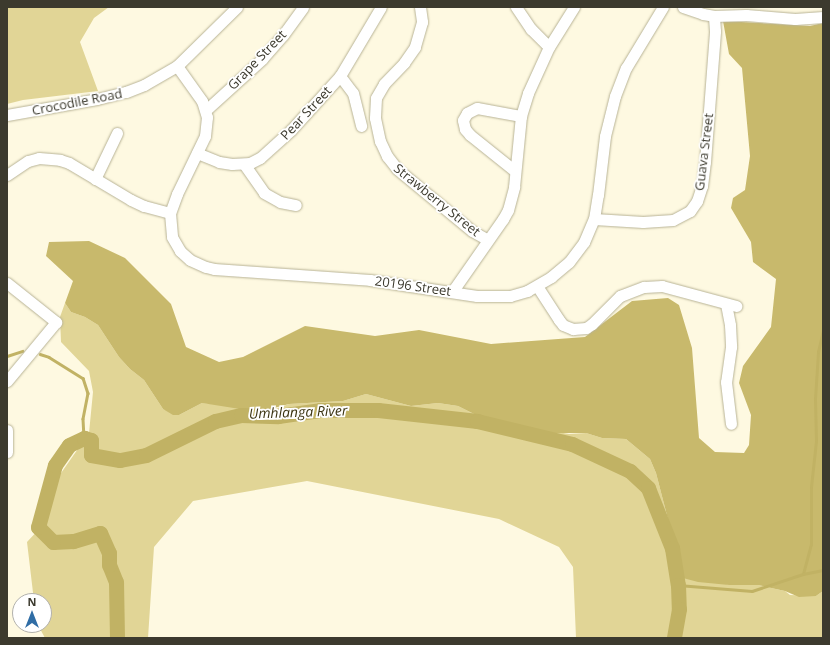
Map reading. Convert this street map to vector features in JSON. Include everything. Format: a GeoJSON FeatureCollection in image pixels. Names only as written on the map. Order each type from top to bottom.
{"type":"FeatureCollection","features":[{"type":"Feature","properties":{"kind":"street","name":"Crocodile Road"},"geometry":{"type":"LineString","coordinates":[[7,116],[126,92],[144,85],[176,66],[237,7]]}},
{"type":"Feature","properties":{"kind":"street","name":"Grape Street"},"geometry":{"type":"LineString","coordinates":[[206,110],[262,59],[283,35],[303,7]]}},
{"type":"Feature","properties":{"kind":"street","name":"Pear Street"},"geometry":{"type":"LineString","coordinates":[[197,153],[219,162],[244,164],[260,158],[278,143],[340,76],[381,7]]}},
{"type":"Feature","properties":{"kind":"street","name":"Strawberry Street"},"geometry":{"type":"LineString","coordinates":[[420,7],[422,22],[416,47],[404,63],[384,84],[376,98],[374,106],[377,131],[387,156],[397,169],[472,231],[488,240]]}},
{"type":"Feature","properties":{"kind":"street"},"geometry":{"type":"LineString","coordinates":[[516,7],[531,29],[549,47]]}},
{"type":"Feature","properties":{"kind":"street"},"geometry":{"type":"LineString","coordinates":[[452,292],[503,219],[510,203],[521,116],[528,93],[549,47],[574,7]]}},
{"type":"Feature","properties":{"kind":"street","name":"20196 Street"},"geometry":{"type":"LineString","coordinates":[[206,110],[207,126],[197,153],[177,194],[170,213],[170,230],[176,244],[185,256],[206,267],[370,280],[477,296],[499,297],[518,294],[537,286],[551,277],[569,262],[584,242],[594,219],[605,136],[614,96],[626,68],[663,7]]}},
{"type":"Feature","properties":{"kind":"street"},"geometry":{"type":"LineString","coordinates":[[682,7],[714,16],[746,15],[795,19],[823,17]]}},
{"type":"Feature","properties":{"kind":"street","name":"Guava Street"},"geometry":{"type":"LineString","coordinates":[[594,219],[643,222],[673,220],[690,211],[698,201],[702,186],[705,162],[715,38],[714,16]]}},
{"type":"Feature","properties":{"kind":"street"},"geometry":{"type":"LineString","coordinates":[[176,66],[197,94],[206,110]]}},
{"type":"Feature","properties":{"kind":"street"},"geometry":{"type":"LineString","coordinates":[[340,76],[353,93],[361,126]]}},
{"type":"Feature","properties":{"kind":"street"},"geometry":{"type":"LineString","coordinates":[[515,171],[470,135],[465,129],[463,120],[467,113],[477,108],[521,116]]}},
{"type":"Feature","properties":{"kind":"street"},"geometry":{"type":"LineString","coordinates":[[95,179],[117,132]]}},
{"type":"Feature","properties":{"kind":"street"},"geometry":{"type":"LineString","coordinates":[[7,174],[28,161],[39,158],[52,158],[69,163],[144,206],[170,213]]}},
{"type":"Feature","properties":{"kind":"street"},"geometry":{"type":"LineString","coordinates":[[244,164],[264,193],[280,202],[296,205]]}},
{"type":"Feature","properties":{"kind":"street"},"geometry":{"type":"LineString","coordinates":[[7,283],[56,322],[7,381]]}},
{"type":"Feature","properties":{"kind":"street"},"geometry":{"type":"LineString","coordinates":[[537,286],[559,320],[564,325],[573,329],[586,328],[620,296],[644,287],[662,286],[731,305],[731,347],[726,382],[731,424]]}},
{"type":"Feature","properties":{"kind":"street"},"geometry":{"type":"LineString","coordinates":[[7,430],[7,452]]}},
{"type":"Feature","properties":{"kind":"shaded area"},"geometry":{"type":"Polygon","coordinates":[[[7,7],[109,7],[94,18],[80,42],[98,91],[23,100],[7,104],[7,7]]]}},
{"type":"Feature","properties":{"kind":"shaded area"},"geometry":{"type":"Polygon","coordinates":[[[723,21],[810,26],[823,23],[823,591],[816,596],[799,597],[785,591],[758,585],[729,585],[698,582],[683,578],[677,565],[677,554],[656,473],[650,459],[626,439],[602,438],[586,433],[549,433],[478,416],[458,406],[438,403],[411,406],[366,394],[343,401],[289,404],[259,412],[202,403],[179,415],[173,415],[163,409],[144,380],[130,369],[119,357],[98,325],[85,317],[71,312],[65,303],[73,281],[46,256],[49,242],[89,241],[125,258],[171,304],[186,347],[219,362],[243,357],[305,326],[375,336],[419,330],[491,344],[585,337],[632,301],[668,298],[679,305],[692,348],[699,438],[715,452],[744,453],[749,445],[751,415],[739,383],[743,366],[771,327],[776,279],[753,262],[751,242],[731,208],[733,198],[745,190],[750,156],[742,68],[729,54],[723,21]]]}},
{"type":"Feature","properties":{"kind":"shaded area"},"geometry":{"type":"Polygon","coordinates":[[[65,303],[71,312],[85,317],[98,325],[119,357],[130,369],[144,380],[163,409],[179,415],[202,403],[275,409],[289,404],[343,401],[366,394],[411,406],[438,403],[458,406],[478,416],[505,423],[569,434],[586,433],[602,438],[626,439],[650,459],[656,473],[677,554],[677,566],[729,585],[758,585],[785,591],[790,595],[816,596],[823,591],[823,638],[576,638],[573,567],[559,547],[499,519],[307,481],[193,501],[154,547],[148,638],[45,638],[42,633],[52,633],[52,593],[33,593],[27,542],[41,527],[59,476],[89,433],[93,392],[89,371],[61,342],[60,317],[65,303]]]}},
{"type":"Feature","properties":{"kind":"waterway"},"geometry":{"type":"LineString","coordinates":[[803,574],[811,545],[811,487],[816,441],[815,399],[818,352],[823,331]]}},
{"type":"Feature","properties":{"kind":"waterway"},"geometry":{"type":"LineString","coordinates":[[7,356],[22,351]]}},
{"type":"Feature","properties":{"kind":"waterway"},"geometry":{"type":"LineString","coordinates":[[40,354],[49,357],[83,378],[88,393],[83,419],[84,438]]}},
{"type":"Feature","properties":{"kind":"waterway","name":"Umhlanga River"},"geometry":{"type":"LineString","coordinates":[[117,638],[116,582],[109,565],[109,553],[100,533],[73,541],[53,542],[38,527],[55,465],[69,445],[84,438],[91,440],[91,455],[120,460],[146,455],[215,421],[241,415],[278,416],[320,410],[378,410],[477,421],[572,444],[630,471],[648,488],[672,548],[678,585],[679,609],[674,638]]}},
{"type":"Feature","properties":{"kind":"waterway"},"geometry":{"type":"LineString","coordinates":[[678,585],[752,591],[803,574],[823,570]]}}]}
